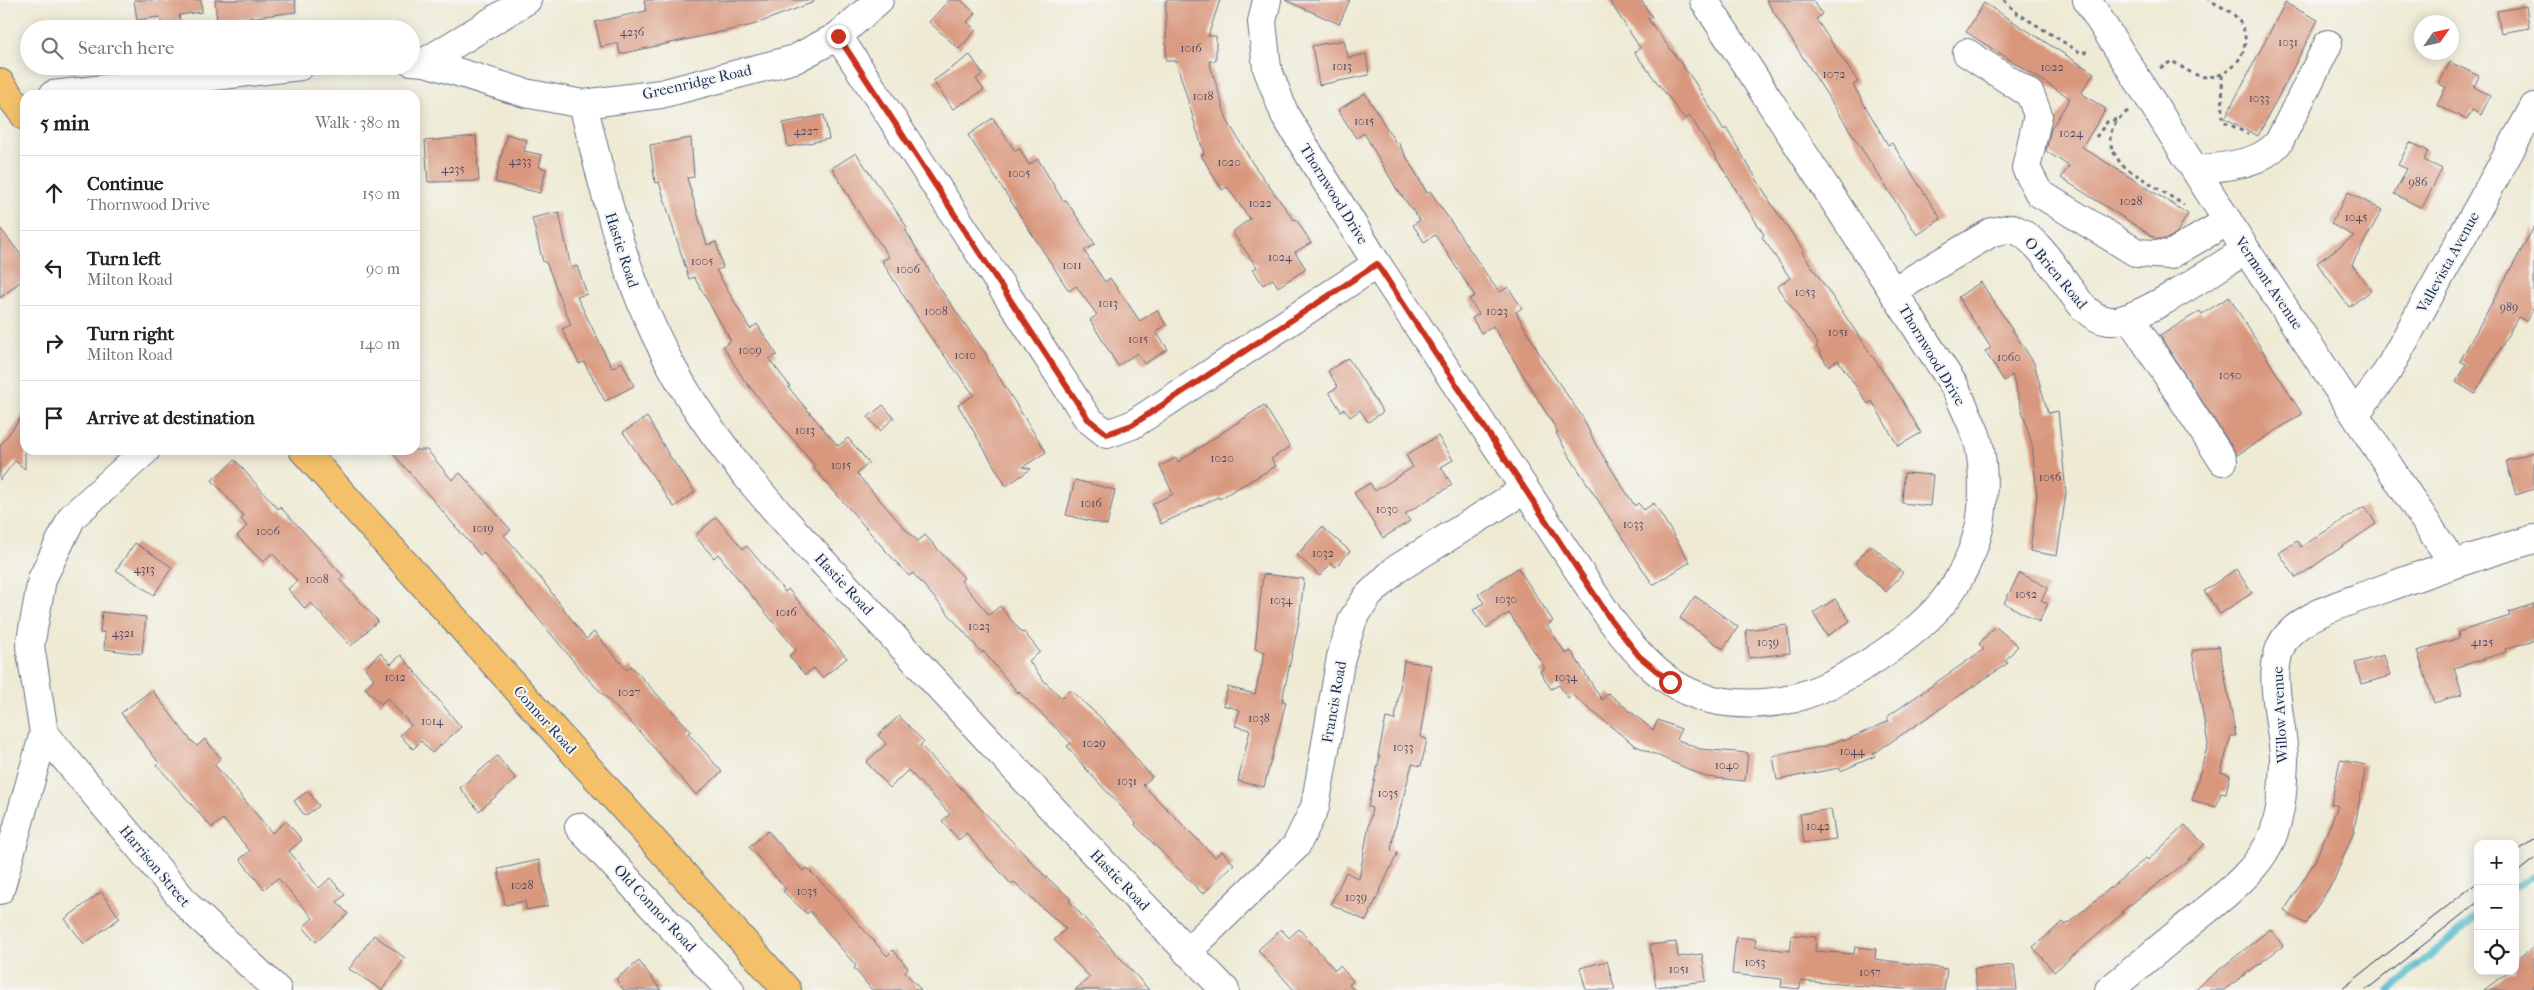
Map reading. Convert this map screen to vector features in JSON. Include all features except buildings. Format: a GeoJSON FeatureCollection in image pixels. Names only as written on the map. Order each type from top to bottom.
{"type":"FeatureCollection","features":[{"type":"Feature","properties":{"kind":"main road","name":"Connor Road"},"geometry":{"type":"LineString","coordinates":[[307,455],[787,990]]}},
{"type":"Feature","properties":{"kind":"street"},"geometry":{"type":"LineString","coordinates":[[420,61],[527,0]]}},
{"type":"Feature","properties":{"kind":"street","name":"Greenridge Road"},"geometry":{"type":"LineString","coordinates":[[420,63],[525,93],[583,104],[661,94],[795,59],[838,36],[879,0]]}},
{"type":"Feature","properties":{"kind":"street","name":"Thornwood Drive"},"geometry":{"type":"LineString","coordinates":[[1266,0],[1262,22],[1267,68],[1285,116],[1377,264],[1611,620],[1639,656],[1670,682],[1708,699],[1750,704],[1791,699],[1830,685],[1874,660],[1919,626],[1946,597],[1964,570],[1978,535],[1983,490],[1977,437],[1955,387],[1704,0]]}},
{"type":"Feature","properties":{"kind":"street","name":"Vermont Avenue"},"geometry":{"type":"LineString","coordinates":[[2088,0],[2246,250],[2356,413],[2453,563]]}},
{"type":"Feature","properties":{"kind":"street"},"geometry":{"type":"LineString","coordinates":[[838,36],[1088,419],[1107,434],[1132,425],[1377,264]]}},
{"type":"Feature","properties":{"kind":"street"},"geometry":{"type":"LineString","coordinates":[[2196,170],[2246,162],[2261,158],[2271,151],[2279,142],[2328,44]]}},
{"type":"Feature","properties":{"kind":"street"},"geometry":{"type":"LineString","coordinates":[[1967,53],[2030,94],[2038,115],[2026,168],[2039,193],[2137,253],[2170,255],[2228,221]]}},
{"type":"Feature","properties":{"kind":"street"},"geometry":{"type":"LineString","coordinates":[[130,90],[236,75]]}},
{"type":"Feature","properties":{"kind":"street","name":"Hastie Road"},"geometry":{"type":"LineString","coordinates":[[583,104],[612,222],[634,286],[667,359],[712,433],[768,501],[1050,808],[1225,990]]}},
{"type":"Feature","properties":{"kind":"street","name":"Vallevista Avenue"},"geometry":{"type":"LineString","coordinates":[[2356,413],[2386,372],[2534,107]]}},
{"type":"Feature","properties":{"kind":"street","name":"O Brien Road"},"geometry":{"type":"LineString","coordinates":[[1893,292],[1992,232],[2012,228],[2030,238],[2090,314],[2108,321],[2130,318],[2246,250]]}},
{"type":"Feature","properties":{"kind":"street"},"geometry":{"type":"LineString","coordinates":[[2130,318],[2223,461]]}},
{"type":"Feature","properties":{"kind":"street"},"geometry":{"type":"LineString","coordinates":[[0,890],[44,733],[30,646],[42,579],[72,517],[140,455]]}},
{"type":"Feature","properties":{"kind":"street","name":"Francis Road"},"geometry":{"type":"LineString","coordinates":[[1187,952],[1296,846],[1315,808],[1341,657],[1353,619],[1368,596],[1395,570],[1524,490]]}},
{"type":"Feature","properties":{"kind":"street","name":"Willow Avenue"},"geometry":{"type":"LineString","coordinates":[[2108,990],[2219,899],[2255,865],[2274,833],[2281,799],[2284,759],[2275,670],[2277,656],[2288,635],[2309,620],[2453,563],[2534,539]]}},
{"type":"Feature","properties":{"kind":"street","name":"Harrison Street"},"geometry":{"type":"LineString","coordinates":[[44,733],[190,908],[277,990]]}},
{"type":"Feature","properties":{"kind":"street","name":"Old Connor Road"},"geometry":{"type":"LineString","coordinates":[[579,827],[730,990]]}},
{"type":"Feature","properties":{"kind":"path"},"geometry":{"type":"LineString","coordinates":[[2004,0],[2017,13],[2081,53],[2088,54],[2094,49]]}},
{"type":"Feature","properties":{"kind":"path"},"geometry":{"type":"LineString","coordinates":[[2156,71],[2172,61],[2191,72],[2205,77],[2222,75],[2241,58],[2245,47],[2245,36],[2241,24],[2235,16],[2209,0]]}},
{"type":"Feature","properties":{"kind":"path"},"geometry":{"type":"LineString","coordinates":[[2222,75],[2223,121],[2253,136]]}},
{"type":"Feature","properties":{"kind":"path"},"geometry":{"type":"LineString","coordinates":[[2133,108],[2117,119],[2111,129],[2112,150],[2124,167],[2184,205]]}},
{"type":"Feature","properties":{"kind":"path"},"geometry":{"type":"LineString","coordinates":[[2096,137],[2107,122],[2111,119],[2117,119]]}},
{"type":"Feature","properties":{"kind":"waterway"},"geometry":{"type":"LineString","coordinates":[[2519,885],[2534,875]]}},
{"type":"Feature","properties":{"kind":"waterway"},"geometry":{"type":"LineString","coordinates":[[2389,990],[2474,918]]}},
{"type":"Feature","properties":{"kind":"tram line"},"geometry":{"type":"LineString","coordinates":[[2519,850],[2534,839]]}},
{"type":"Feature","properties":{"kind":"tram line"},"geometry":{"type":"LineString","coordinates":[[2519,871],[2534,859]]}},
{"type":"Feature","properties":{"kind":"tram line"},"geometry":{"type":"LineString","coordinates":[[2341,990],[2474,885]]}},
{"type":"Feature","properties":{"kind":"tram line"},"geometry":{"type":"LineString","coordinates":[[2366,990],[2474,905]]}},
{"type":"Feature","properties":{"kind":"route"},"geometry":{"type":"LineString","coordinates":[[838,36],[1088,419],[1107,434],[1132,425],[1377,264],[1611,620],[1639,656],[1670,682]]}}]}
